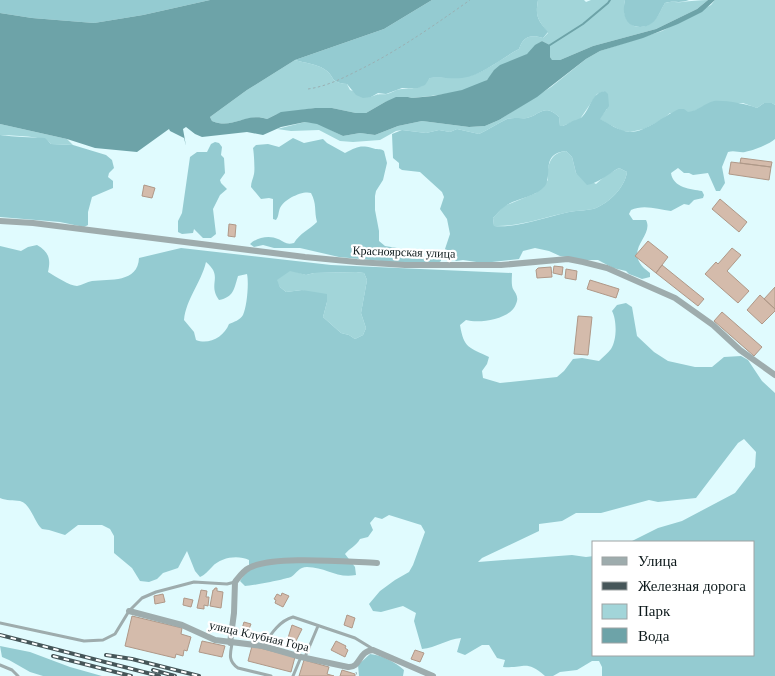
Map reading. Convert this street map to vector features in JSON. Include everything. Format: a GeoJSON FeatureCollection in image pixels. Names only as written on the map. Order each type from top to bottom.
{"type":"FeatureCollection","features":[{"type":"Feature","properties":{"kind":"street","name":"Красноярская улица"},"geometry":{"type":"LineString","coordinates":[[0,221],[33,223],[305,257],[379,264],[501,265],[568,259],[607,268],[675,298],[713,325],[740,350],[775,375]]}},
{"type":"Feature","properties":{"kind":"street"},"geometry":{"type":"LineString","coordinates":[[231,643],[235,582],[249,568],[289,560],[377,563]]}},
{"type":"Feature","properties":{"kind":"street","name":"улица Клубная Гора"},"geometry":{"type":"LineString","coordinates":[[129,611],[182,624],[215,640],[263,646],[352,668],[363,653],[373,650]]}},
{"type":"Feature","properties":{"kind":"street"},"geometry":{"type":"LineString","coordinates":[[373,650],[434,676]]}},
{"type":"Feature","properties":{"kind":"lane"},"geometry":{"type":"LineString","coordinates":[[0,623],[84,641],[102,640],[115,634],[129,611],[142,598],[156,592],[194,582],[227,584],[235,582]]}},
{"type":"Feature","properties":{"kind":"lane"},"geometry":{"type":"LineString","coordinates":[[263,646],[279,624],[293,616],[355,638],[373,650]]}},
{"type":"Feature","properties":{"kind":"lane"},"geometry":{"type":"LineString","coordinates":[[293,676],[318,626]]}},
{"type":"Feature","properties":{"kind":"lane"},"geometry":{"type":"LineString","coordinates":[[231,643],[230,655],[234,665],[238,668],[271,676]]}},
{"type":"Feature","properties":{"kind":"lane"},"geometry":{"type":"LineString","coordinates":[[0,665],[12,670],[18,676]]}},
{"type":"Feature","properties":{"kind":"path"},"geometry":{"type":"LineString","coordinates":[[308,89],[345,78],[384,58],[470,0]]}},
{"type":"Feature","properties":{"kind":"green space"},"geometry":{"type":"Polygon","coordinates":[[[538,0],[584,0],[586,2],[591,0],[625,0],[625,16],[628,22],[638,27],[651,23],[665,3],[708,0],[697,9],[656,29],[593,46],[560,60],[552,61],[550,45],[542,41],[526,55],[496,69],[487,80],[460,91],[431,96],[408,97],[385,102],[366,113],[332,108],[315,108],[277,114],[267,119],[260,117],[227,124],[212,121],[210,117],[247,90],[295,60],[321,67],[337,82],[347,84],[350,90],[371,97],[400,89],[420,87],[430,78],[470,76],[519,49],[525,39],[534,36],[543,38],[548,33],[538,18],[538,0]]]}},
{"type":"Feature","properties":{"kind":"green space"},"geometry":{"type":"Polygon","coordinates":[[[715,0],[775,0],[775,105],[764,103],[757,108],[743,103],[705,106],[692,112],[670,113],[644,129],[630,132],[622,131],[599,119],[607,109],[605,91],[597,94],[580,119],[560,127],[559,117],[546,110],[527,118],[507,119],[479,134],[457,129],[450,132],[439,130],[426,133],[402,130],[396,131],[380,140],[353,142],[340,141],[319,130],[291,131],[277,129],[305,122],[317,123],[343,136],[360,133],[375,135],[398,126],[422,121],[469,127],[485,126],[499,120],[551,87],[586,59],[600,51],[662,31],[711,5],[715,0]]]}},
{"type":"Feature","properties":{"kind":"green space"},"geometry":{"type":"Polygon","coordinates":[[[0,124],[67,139],[73,145],[51,144],[48,141],[35,137],[0,135],[0,124]]]}},
{"type":"Feature","properties":{"kind":"green space"},"geometry":{"type":"Polygon","coordinates":[[[566,151],[572,157],[576,173],[596,184],[619,168],[627,172],[626,178],[616,193],[606,202],[593,209],[569,212],[522,223],[494,226],[493,218],[504,206],[536,193],[548,180],[548,169],[553,157],[566,151]]]}},
{"type":"Feature","properties":{"kind":"green space"},"geometry":{"type":"Polygon","coordinates":[[[290,270],[306,275],[314,273],[364,273],[367,280],[361,313],[366,328],[363,335],[355,339],[341,333],[323,317],[327,302],[302,290],[286,292],[280,287],[276,280],[290,270]]]}},
{"type":"Feature","properties":{"kind":"shaded area"},"geometry":{"type":"Polygon","coordinates":[[[0,0],[210,0],[143,15],[94,23],[32,18],[0,13],[0,0]]]}},
{"type":"Feature","properties":{"kind":"shaded area"},"geometry":{"type":"Polygon","coordinates":[[[432,0],[538,0],[538,18],[548,32],[543,38],[534,36],[525,39],[519,49],[477,74],[462,78],[430,78],[425,85],[418,88],[402,88],[386,94],[378,93],[371,97],[363,98],[356,95],[347,84],[337,82],[321,67],[295,60],[384,29],[432,0]]]}},
{"type":"Feature","properties":{"kind":"shaded area"},"geometry":{"type":"Polygon","coordinates":[[[625,0],[689,0],[665,3],[654,21],[648,26],[640,27],[627,22],[624,14],[625,0]]]}},
{"type":"Feature","properties":{"kind":"shaded area"},"geometry":{"type":"Polygon","coordinates":[[[605,91],[608,94],[609,106],[600,119],[618,129],[629,132],[642,130],[679,109],[684,109],[688,112],[714,101],[724,101],[757,108],[764,103],[772,103],[775,105],[775,139],[756,149],[743,152],[728,152],[722,167],[725,183],[720,191],[716,191],[708,173],[693,175],[684,173],[678,168],[671,173],[675,182],[683,187],[702,191],[703,198],[694,200],[689,205],[684,204],[671,211],[646,207],[631,210],[629,214],[633,220],[646,220],[646,232],[637,251],[641,265],[650,273],[650,277],[642,279],[598,260],[560,256],[535,248],[523,251],[519,259],[483,263],[463,260],[456,261],[445,249],[450,234],[447,219],[440,209],[444,197],[442,192],[420,172],[399,168],[399,163],[393,158],[392,134],[402,130],[426,133],[439,130],[450,132],[457,129],[479,134],[507,119],[527,118],[546,110],[559,117],[560,126],[563,126],[582,117],[600,92],[605,91]],[[566,151],[553,156],[550,160],[545,186],[531,196],[504,207],[493,218],[494,226],[522,224],[569,212],[596,208],[611,198],[626,178],[627,172],[619,168],[587,185],[576,173],[572,157],[566,151]]]}},
{"type":"Feature","properties":{"kind":"shaded area"},"geometry":{"type":"Polygon","coordinates":[[[0,135],[45,138],[51,144],[73,145],[106,155],[112,160],[114,168],[108,177],[113,181],[113,188],[92,197],[88,212],[88,225],[84,227],[60,222],[0,217],[0,135]]]}},
{"type":"Feature","properties":{"kind":"shaded area"},"geometry":{"type":"Polygon","coordinates":[[[293,138],[304,143],[323,139],[345,153],[361,147],[384,151],[387,163],[383,180],[375,196],[379,241],[385,246],[397,248],[411,257],[437,255],[441,257],[441,261],[438,263],[402,263],[339,257],[300,248],[274,248],[263,245],[254,247],[250,244],[260,238],[267,237],[287,243],[294,243],[317,222],[311,193],[299,194],[285,201],[280,208],[276,220],[273,219],[273,199],[261,199],[251,187],[254,172],[253,148],[256,145],[268,144],[279,147],[293,138]]]}},
{"type":"Feature","properties":{"kind":"shaded area"},"geometry":{"type":"Polygon","coordinates":[[[219,143],[222,147],[221,155],[224,158],[225,173],[220,180],[227,189],[220,195],[213,209],[216,234],[211,238],[203,238],[194,229],[193,233],[182,234],[178,232],[178,221],[182,213],[190,157],[197,152],[207,152],[211,144],[219,143]]]}},
{"type":"Feature","properties":{"kind":"shaded area"},"geometry":{"type":"Polygon","coordinates":[[[37,245],[47,253],[48,272],[74,286],[92,281],[128,276],[134,272],[139,258],[181,248],[331,265],[512,273],[512,287],[517,296],[513,309],[502,317],[487,321],[466,320],[460,325],[463,339],[468,346],[489,357],[482,371],[483,378],[500,383],[557,377],[573,359],[582,358],[599,361],[613,345],[615,325],[612,311],[617,305],[626,303],[632,307],[637,336],[654,352],[668,361],[695,367],[712,367],[724,357],[741,356],[748,360],[762,381],[775,393],[775,676],[602,676],[602,667],[599,661],[592,661],[577,670],[545,676],[529,666],[503,667],[505,660],[497,658],[489,645],[482,645],[465,655],[457,652],[461,638],[422,649],[414,621],[416,613],[403,606],[381,612],[373,611],[369,604],[380,591],[409,572],[425,532],[421,525],[389,515],[382,519],[375,517],[370,523],[373,530],[368,537],[360,539],[345,554],[355,567],[356,575],[349,576],[304,567],[291,577],[245,586],[240,581],[249,568],[249,560],[245,558],[235,557],[220,561],[200,577],[195,571],[187,551],[178,568],[163,573],[157,579],[149,582],[140,581],[132,568],[114,553],[114,536],[110,529],[102,525],[78,525],[65,535],[42,529],[30,509],[24,503],[0,498],[0,246],[21,251],[37,245]],[[206,262],[185,312],[184,320],[194,332],[196,340],[201,341],[211,341],[224,333],[229,324],[242,317],[246,306],[247,274],[238,276],[231,295],[219,300],[214,289],[215,276],[211,267],[206,262]],[[290,271],[277,280],[280,287],[286,292],[302,290],[327,294],[323,317],[341,333],[355,339],[363,335],[366,328],[361,313],[367,280],[364,273],[314,273],[306,275],[290,271]]]}},
{"type":"Feature","properties":{"kind":"shaded area"},"geometry":{"type":"Polygon","coordinates":[[[0,646],[30,652],[70,667],[102,676],[43,676],[30,672],[2,657],[0,646]]]}},
{"type":"Feature","properties":{"kind":"shaded area"},"geometry":{"type":"Polygon","coordinates":[[[370,654],[384,657],[397,664],[404,670],[403,676],[359,676],[358,665],[370,654]]]}},
{"type":"Feature","properties":{"kind":"water"},"geometry":{"type":"Polygon","coordinates":[[[210,0],[432,0],[384,29],[295,60],[247,90],[210,117],[212,121],[227,124],[259,117],[267,119],[281,112],[315,108],[332,108],[366,113],[396,97],[433,96],[462,90],[487,80],[500,65],[527,54],[535,45],[542,41],[550,45],[550,57],[552,60],[560,60],[593,46],[656,29],[697,9],[708,0],[715,0],[702,12],[678,24],[643,38],[600,51],[586,59],[537,97],[499,120],[485,126],[469,127],[422,121],[398,126],[375,135],[360,133],[343,136],[317,124],[305,122],[281,127],[263,135],[247,132],[202,137],[186,127],[183,129],[186,146],[184,138],[169,129],[137,152],[95,148],[67,139],[0,124],[0,13],[32,18],[94,23],[143,15],[210,0]]]}},
{"type":"Feature","properties":{"kind":"building"},"geometry":{"type":"Polygon","coordinates":[[[741,158],[772,162],[771,167],[740,163],[741,158]]]}},
{"type":"Feature","properties":{"kind":"building"},"geometry":{"type":"Polygon","coordinates":[[[731,162],[771,167],[769,180],[729,174],[731,162]]]}},
{"type":"Feature","properties":{"kind":"building"},"geometry":{"type":"Polygon","coordinates":[[[144,185],[155,188],[152,198],[142,196],[144,185]]]}},
{"type":"Feature","properties":{"kind":"building"},"geometry":{"type":"Polygon","coordinates":[[[720,199],[747,222],[739,232],[712,209],[720,199]]]}},
{"type":"Feature","properties":{"kind":"building"},"geometry":{"type":"Polygon","coordinates":[[[229,224],[236,225],[235,237],[228,236],[229,224]]]}},
{"type":"Feature","properties":{"kind":"building"},"geometry":{"type":"Polygon","coordinates":[[[648,241],[668,257],[656,273],[635,256],[648,241]]]}},
{"type":"Feature","properties":{"kind":"building"},"geometry":{"type":"Polygon","coordinates":[[[732,248],[741,255],[727,271],[749,291],[738,303],[705,274],[716,262],[718,264],[732,248]]]}},
{"type":"Feature","properties":{"kind":"building"},"geometry":{"type":"Polygon","coordinates":[[[662,265],[704,299],[698,306],[656,273],[662,265]]]}},
{"type":"Feature","properties":{"kind":"building"},"geometry":{"type":"Polygon","coordinates":[[[554,266],[563,267],[562,275],[553,273],[554,266]]]}},
{"type":"Feature","properties":{"kind":"building"},"geometry":{"type":"Polygon","coordinates":[[[551,267],[552,277],[537,278],[536,270],[538,268],[551,267]]]}},
{"type":"Feature","properties":{"kind":"building"},"geometry":{"type":"Polygon","coordinates":[[[566,269],[577,271],[576,280],[565,278],[566,269]]]}},
{"type":"Feature","properties":{"kind":"building"},"geometry":{"type":"Polygon","coordinates":[[[590,280],[619,289],[616,298],[587,289],[590,280]]]}},
{"type":"Feature","properties":{"kind":"building"},"geometry":{"type":"Polygon","coordinates":[[[775,287],[775,309],[764,299],[775,287]]]}},
{"type":"Feature","properties":{"kind":"building"},"geometry":{"type":"Polygon","coordinates":[[[760,295],[775,309],[762,324],[747,310],[760,295]]]}},
{"type":"Feature","properties":{"kind":"building"},"geometry":{"type":"Polygon","coordinates":[[[722,312],[762,347],[754,356],[714,321],[722,312]]]}},
{"type":"Feature","properties":{"kind":"building"},"geometry":{"type":"Polygon","coordinates":[[[578,316],[592,317],[588,355],[574,354],[578,316]]]}},
{"type":"Feature","properties":{"kind":"building"},"geometry":{"type":"Polygon","coordinates":[[[215,588],[217,588],[217,591],[223,592],[221,608],[210,606],[215,588]]]}},
{"type":"Feature","properties":{"kind":"building"},"geometry":{"type":"Polygon","coordinates":[[[201,590],[207,591],[206,597],[209,597],[208,606],[204,605],[204,609],[197,608],[201,590]]]}},
{"type":"Feature","properties":{"kind":"building"},"geometry":{"type":"Polygon","coordinates":[[[282,593],[289,596],[283,607],[275,603],[276,600],[274,599],[277,594],[281,596],[282,593]]]}},
{"type":"Feature","properties":{"kind":"building"},"geometry":{"type":"Polygon","coordinates":[[[163,594],[165,602],[155,604],[154,596],[163,594]]]}},
{"type":"Feature","properties":{"kind":"building"},"geometry":{"type":"Polygon","coordinates":[[[184,598],[193,600],[191,607],[183,605],[184,598]]]}},
{"type":"Feature","properties":{"kind":"building"},"geometry":{"type":"Polygon","coordinates":[[[347,615],[355,618],[352,628],[344,625],[347,615]]]}},
{"type":"Feature","properties":{"kind":"building"},"geometry":{"type":"Polygon","coordinates":[[[132,616],[182,628],[181,634],[191,637],[187,651],[184,650],[183,656],[176,654],[175,658],[125,646],[132,616]]]}},
{"type":"Feature","properties":{"kind":"building"},"geometry":{"type":"Polygon","coordinates":[[[244,622],[251,624],[247,634],[241,632],[244,622]]]}},
{"type":"Feature","properties":{"kind":"building"},"geometry":{"type":"Polygon","coordinates":[[[292,625],[302,629],[296,641],[288,638],[292,625]]]}},
{"type":"Feature","properties":{"kind":"building"},"geometry":{"type":"Polygon","coordinates":[[[202,641],[225,646],[222,657],[199,652],[202,641]]]}},
{"type":"Feature","properties":{"kind":"building"},"geometry":{"type":"Polygon","coordinates":[[[336,641],[346,646],[345,648],[348,650],[345,657],[331,650],[336,641]]]}},
{"type":"Feature","properties":{"kind":"building"},"geometry":{"type":"Polygon","coordinates":[[[252,646],[295,657],[291,672],[248,661],[252,646]]]}},
{"type":"Feature","properties":{"kind":"building"},"geometry":{"type":"Polygon","coordinates":[[[415,650],[424,653],[420,662],[411,659],[415,650]]]}},
{"type":"Feature","properties":{"kind":"building"},"geometry":{"type":"Polygon","coordinates":[[[304,660],[329,667],[327,674],[334,676],[299,676],[304,660]]]}},
{"type":"Feature","properties":{"kind":"building"},"geometry":{"type":"Polygon","coordinates":[[[342,670],[355,674],[355,676],[340,676],[342,670]]]}},
{"type":"Feature","properties":{"kind":"waterway"},"geometry":{"type":"LineString","coordinates":[[550,45],[583,24],[610,0]]}},
{"type":"Feature","properties":{"kind":"railway"},"geometry":{"type":"LineString","coordinates":[[0,635],[159,676]]}},
{"type":"Feature","properties":{"kind":"railway"},"geometry":{"type":"LineString","coordinates":[[106,655],[132,659],[199,676]]}},
{"type":"Feature","properties":{"kind":"railway"},"geometry":{"type":"LineString","coordinates":[[53,656],[131,676]]}},
{"type":"Feature","properties":{"kind":"railway"},"geometry":{"type":"LineString","coordinates":[[153,670],[175,676]]}}]}
